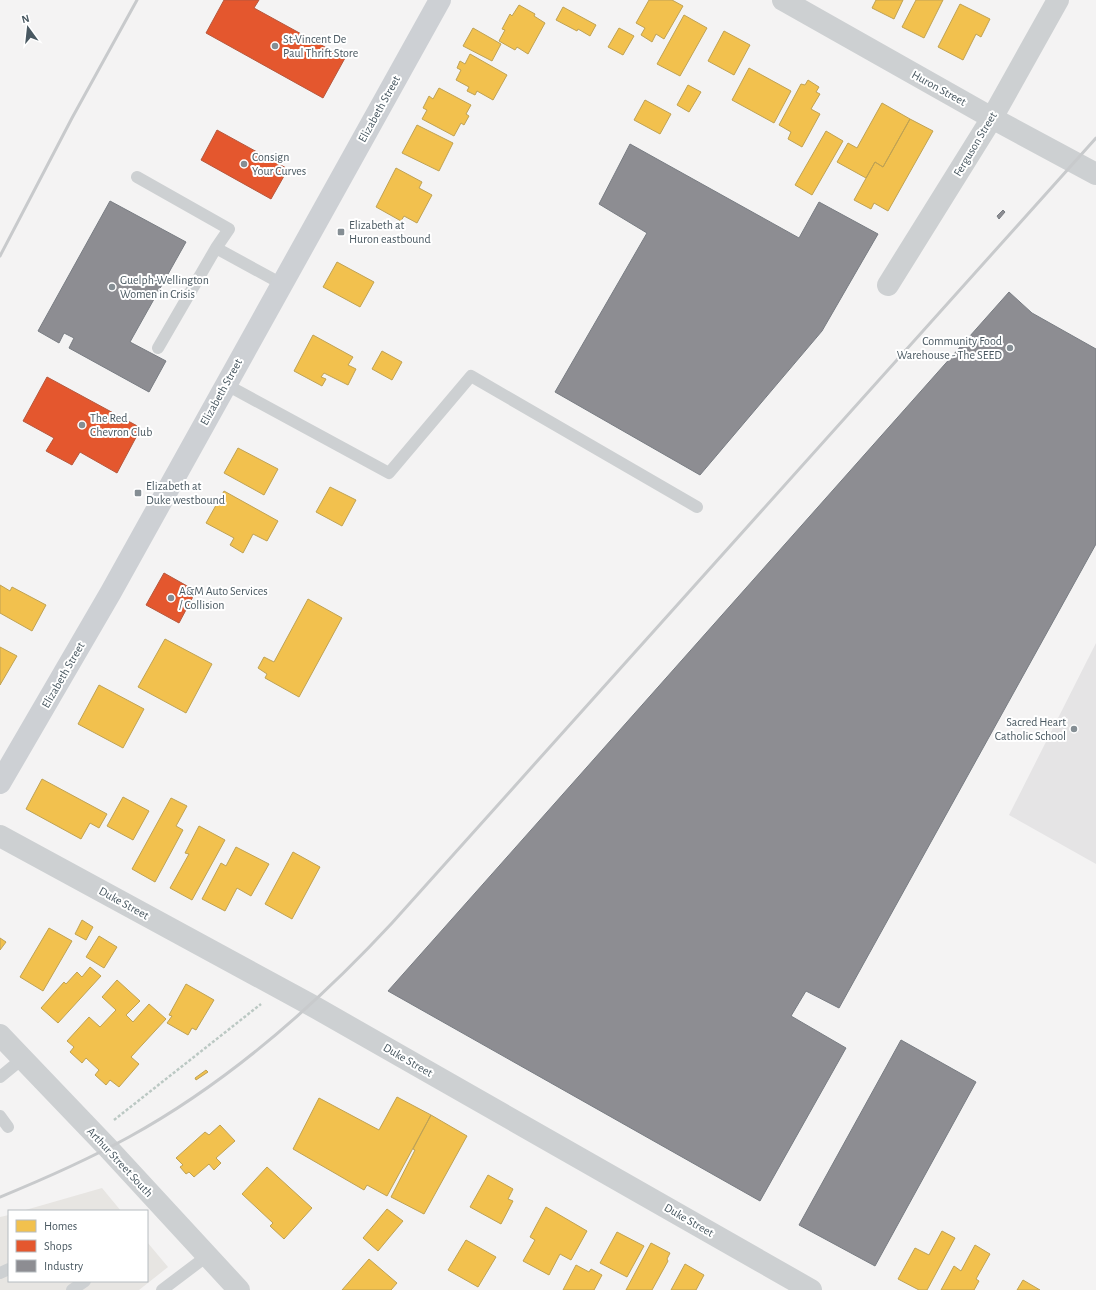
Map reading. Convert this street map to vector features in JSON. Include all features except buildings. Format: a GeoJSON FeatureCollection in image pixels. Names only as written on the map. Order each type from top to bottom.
{"type":"FeatureCollection","features":[{"type":"Feature","properties":{"kind":"main road","name":"Elizabeth Street"},"geometry":{"type":"LineString","coordinates":[[0,783],[114,585],[440,0]]}},
{"type":"Feature","properties":{"kind":"street","name":"Huron Street"},"geometry":{"type":"LineString","coordinates":[[783,0],[992,118],[1096,174]]}},
{"type":"Feature","properties":{"kind":"street","name":"Ferguson Street"},"geometry":{"type":"LineString","coordinates":[[888,286],[992,118],[1058,0]]}},
{"type":"Feature","properties":{"kind":"street","name":"Duke Street"},"geometry":{"type":"LineString","coordinates":[[0,836],[277,987],[812,1290]]}},
{"type":"Feature","properties":{"kind":"street","name":"Arthur Street South"},"geometry":{"type":"LineString","coordinates":[[0,1035],[239,1290]]}},
{"type":"Feature","properties":{"kind":"lane"},"geometry":{"type":"LineString","coordinates":[[137,177],[229,229],[216,248],[158,348]]}},
{"type":"Feature","properties":{"kind":"lane"},"geometry":{"type":"LineString","coordinates":[[216,248],[282,284]]}},
{"type":"Feature","properties":{"kind":"lane"},"geometry":{"type":"LineString","coordinates":[[225,384],[389,473],[471,376],[697,507]]}},
{"type":"Feature","properties":{"kind":"lane"},"geometry":{"type":"LineString","coordinates":[[0,1077],[22,1059]]}},
{"type":"Feature","properties":{"kind":"lane"},"geometry":{"type":"LineString","coordinates":[[0,1116],[8,1127]]}},
{"type":"Feature","properties":{"kind":"lane"},"geometry":{"type":"LineString","coordinates":[[162,1290],[207,1256]]}},
{"type":"Feature","properties":{"kind":"lane"},"geometry":{"type":"LineString","coordinates":[[72,1290],[83,1282]]}},
{"type":"Feature","properties":{"kind":"path"},"geometry":{"type":"LineString","coordinates":[[95,1135],[259,1008],[277,987]]}},
{"type":"Feature","properties":{"kind":"shaded area","name":"Sacred Heart Catholic School"},"geometry":{"type":"Polygon","coordinates":[[[1096,643],[1096,864],[1009,815],[1096,643]]]}},
{"type":"Feature","properties":{"kind":"shaded area"},"geometry":{"type":"Polygon","coordinates":[[[102,1188],[120,1210],[25,1210],[102,1188]]]}},
{"type":"Feature","properties":{"kind":"shaded area"},"geometry":{"type":"Polygon","coordinates":[[[8,1215],[8,1282],[148,1282],[148,1243],[168,1267],[139,1290],[0,1290],[0,1217],[8,1215]]]}},
{"type":"Feature","properties":{"kind":"railway"},"geometry":{"type":"LineString","coordinates":[[0,256],[72,118],[137,0]]}},
{"type":"Feature","properties":{"kind":"railway"},"geometry":{"type":"LineString","coordinates":[[0,1197],[97,1154],[166,1115],[236,1067],[301,1013],[332,984],[392,923],[1096,138]]}},
{"type":"Feature","properties":{"kind":"place","name":"St-Vincent De Paul Thrift Store"},"geometry":{"type":"Point","coordinates":[275,46]}},
{"type":"Feature","properties":{"kind":"place","name":"Consign Your Curves"},"geometry":{"type":"Point","coordinates":[244,164]}},
{"type":"Feature","properties":{"kind":"place","name":"Elizabeth at Huron eastbound"},"geometry":{"type":"Point","coordinates":[341,232]}},
{"type":"Feature","properties":{"kind":"place","name":"Guelph-Wellington Women in Crisis"},"geometry":{"type":"Point","coordinates":[112,287]}},
{"type":"Feature","properties":{"kind":"place","name":"Community Food Warehouse - The SEED"},"geometry":{"type":"Point","coordinates":[1010,348]}},
{"type":"Feature","properties":{"kind":"place","name":"The Red Chevron Club"},"geometry":{"type":"Point","coordinates":[82,425]}},
{"type":"Feature","properties":{"kind":"place","name":"Elizabeth at Duke westbound"},"geometry":{"type":"Point","coordinates":[138,493]}},
{"type":"Feature","properties":{"kind":"place","name":"A&M Auto Services / Collision"},"geometry":{"type":"Point","coordinates":[171,598]}},
{"type":"Feature","properties":{"kind":"place","name":"Sacred Heart Catholic School"},"geometry":{"type":"Point","coordinates":[1074,729]}}]}
